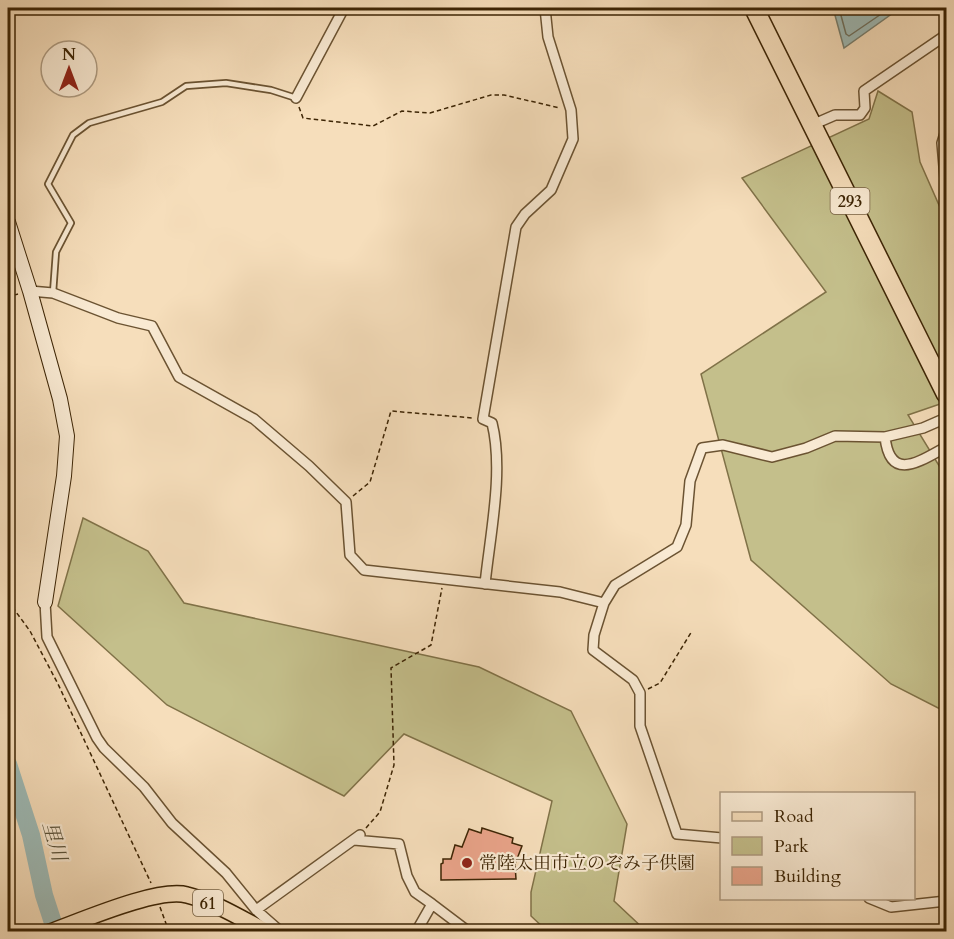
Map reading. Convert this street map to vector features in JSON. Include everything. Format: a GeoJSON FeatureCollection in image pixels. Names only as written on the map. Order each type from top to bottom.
{"type":"FeatureCollection","features":[{"type":"Feature","properties":{"kind":"highway","name":"293"},"geometry":{"type":"LineString","coordinates":[[754,8],[946,394]]}},
{"type":"Feature","properties":{"kind":"main road","name":"61"},"geometry":{"type":"LineString","coordinates":[[50,932],[150,897],[173,893],[186,894],[203,900],[267,932]]}},
{"type":"Feature","properties":{"kind":"street"},"geometry":{"type":"LineString","coordinates":[[296,98],[344,8]]}},
{"type":"Feature","properties":{"kind":"street"},"geometry":{"type":"LineString","coordinates":[[485,584],[497,444],[492,423],[483,418],[516,227],[525,214],[551,190],[573,138],[571,110],[548,37],[545,8]]}},
{"type":"Feature","properties":{"kind":"street"},"geometry":{"type":"LineString","coordinates":[[812,125],[836,115],[860,115],[865,108],[864,91],[946,35]]}},
{"type":"Feature","properties":{"kind":"street"},"geometry":{"type":"LineString","coordinates":[[946,130],[942,143],[946,181]]}},
{"type":"Feature","properties":{"kind":"street"},"geometry":{"type":"LineString","coordinates":[[8,222],[60,399],[67,436],[64,476],[45,602],[47,637],[104,748],[144,786],[172,823],[226,873],[253,906],[281,932]]}},
{"type":"Feature","properties":{"kind":"street"},"geometry":{"type":"LineString","coordinates":[[30,291],[53,293],[118,318],[152,326],[179,377],[254,419],[309,466],[346,502],[350,555],[364,570],[560,592],[604,603]]}},
{"type":"Feature","properties":{"kind":"street"},"geometry":{"type":"LineString","coordinates":[[720,838],[677,834],[640,726],[640,693],[633,680],[593,650],[594,635],[604,603],[615,585],[677,547],[686,525],[690,481],[702,448],[723,446],[772,457],[806,448],[835,436],[885,437],[923,428],[946,418]]}},
{"type":"Feature","properties":{"kind":"street"},"geometry":{"type":"LineString","coordinates":[[885,437],[886,451],[890,459],[906,466],[916,464],[946,447]]}},
{"type":"Feature","properties":{"kind":"street"},"geometry":{"type":"LineString","coordinates":[[237,917],[357,837],[399,844],[407,876],[416,892],[469,932]]}},
{"type":"Feature","properties":{"kind":"street"},"geometry":{"type":"LineString","coordinates":[[874,900],[891,907],[946,901]]}},
{"type":"Feature","properties":{"kind":"street"},"geometry":{"type":"LineString","coordinates":[[416,932],[432,904]]}},
{"type":"Feature","properties":{"kind":"lane"},"geometry":{"type":"LineString","coordinates":[[53,293],[56,252],[71,223],[48,184],[73,135],[89,123],[162,102],[186,86],[226,83],[271,90],[296,98]]}},
{"type":"Feature","properties":{"kind":"path"},"geometry":{"type":"LineString","coordinates":[[296,98],[303,118],[373,126],[402,111],[430,113],[490,95],[504,95],[571,110]]}},
{"type":"Feature","properties":{"kind":"path"},"geometry":{"type":"LineString","coordinates":[[346,502],[370,482],[391,411],[483,418]]}},
{"type":"Feature","properties":{"kind":"path"},"geometry":{"type":"LineString","coordinates":[[357,837],[380,812],[394,765],[391,668],[431,645],[443,580]]}},
{"type":"Feature","properties":{"kind":"path"},"geometry":{"type":"LineString","coordinates":[[8,601],[30,631],[58,684],[141,861],[150,897],[169,932]]}},
{"type":"Feature","properties":{"kind":"path"},"geometry":{"type":"LineString","coordinates":[[640,693],[660,683],[692,631]]}},
{"type":"Feature","properties":{"kind":"green space"},"geometry":{"type":"Polygon","coordinates":[[[878,91],[912,112],[920,162],[946,221],[946,402],[908,415],[946,477],[946,712],[891,684],[751,560],[701,374],[826,292],[742,178],[869,119],[878,91]]]}},
{"type":"Feature","properties":{"kind":"green space"},"geometry":{"type":"Polygon","coordinates":[[[83,518],[148,551],[184,603],[479,667],[571,711],[627,824],[614,901],[646,931],[547,931],[531,916],[531,892],[552,801],[404,734],[344,796],[167,705],[58,606],[83,518]]]}},
{"type":"Feature","properties":{"kind":"water"},"geometry":{"type":"Polygon","coordinates":[[[833,8],[900,8],[844,48],[833,8]]]}},
{"type":"Feature","properties":{"kind":"building"},"geometry":{"type":"Polygon","coordinates":[[[482,828],[513,838],[512,843],[522,846],[515,864],[516,879],[441,880],[443,859],[451,859],[455,845],[462,847],[469,829],[481,833],[482,828]]]}},
{"type":"Feature","properties":{"kind":"waterway","name":"里川"},"geometry":{"type":"LineString","coordinates":[[8,764],[31,835],[44,895],[56,932]]}},
{"type":"Feature","properties":{"kind":"place","name":"常陸太田市立のぞみ子供園"},"geometry":{"type":"Point","coordinates":[467,863]}}]}
